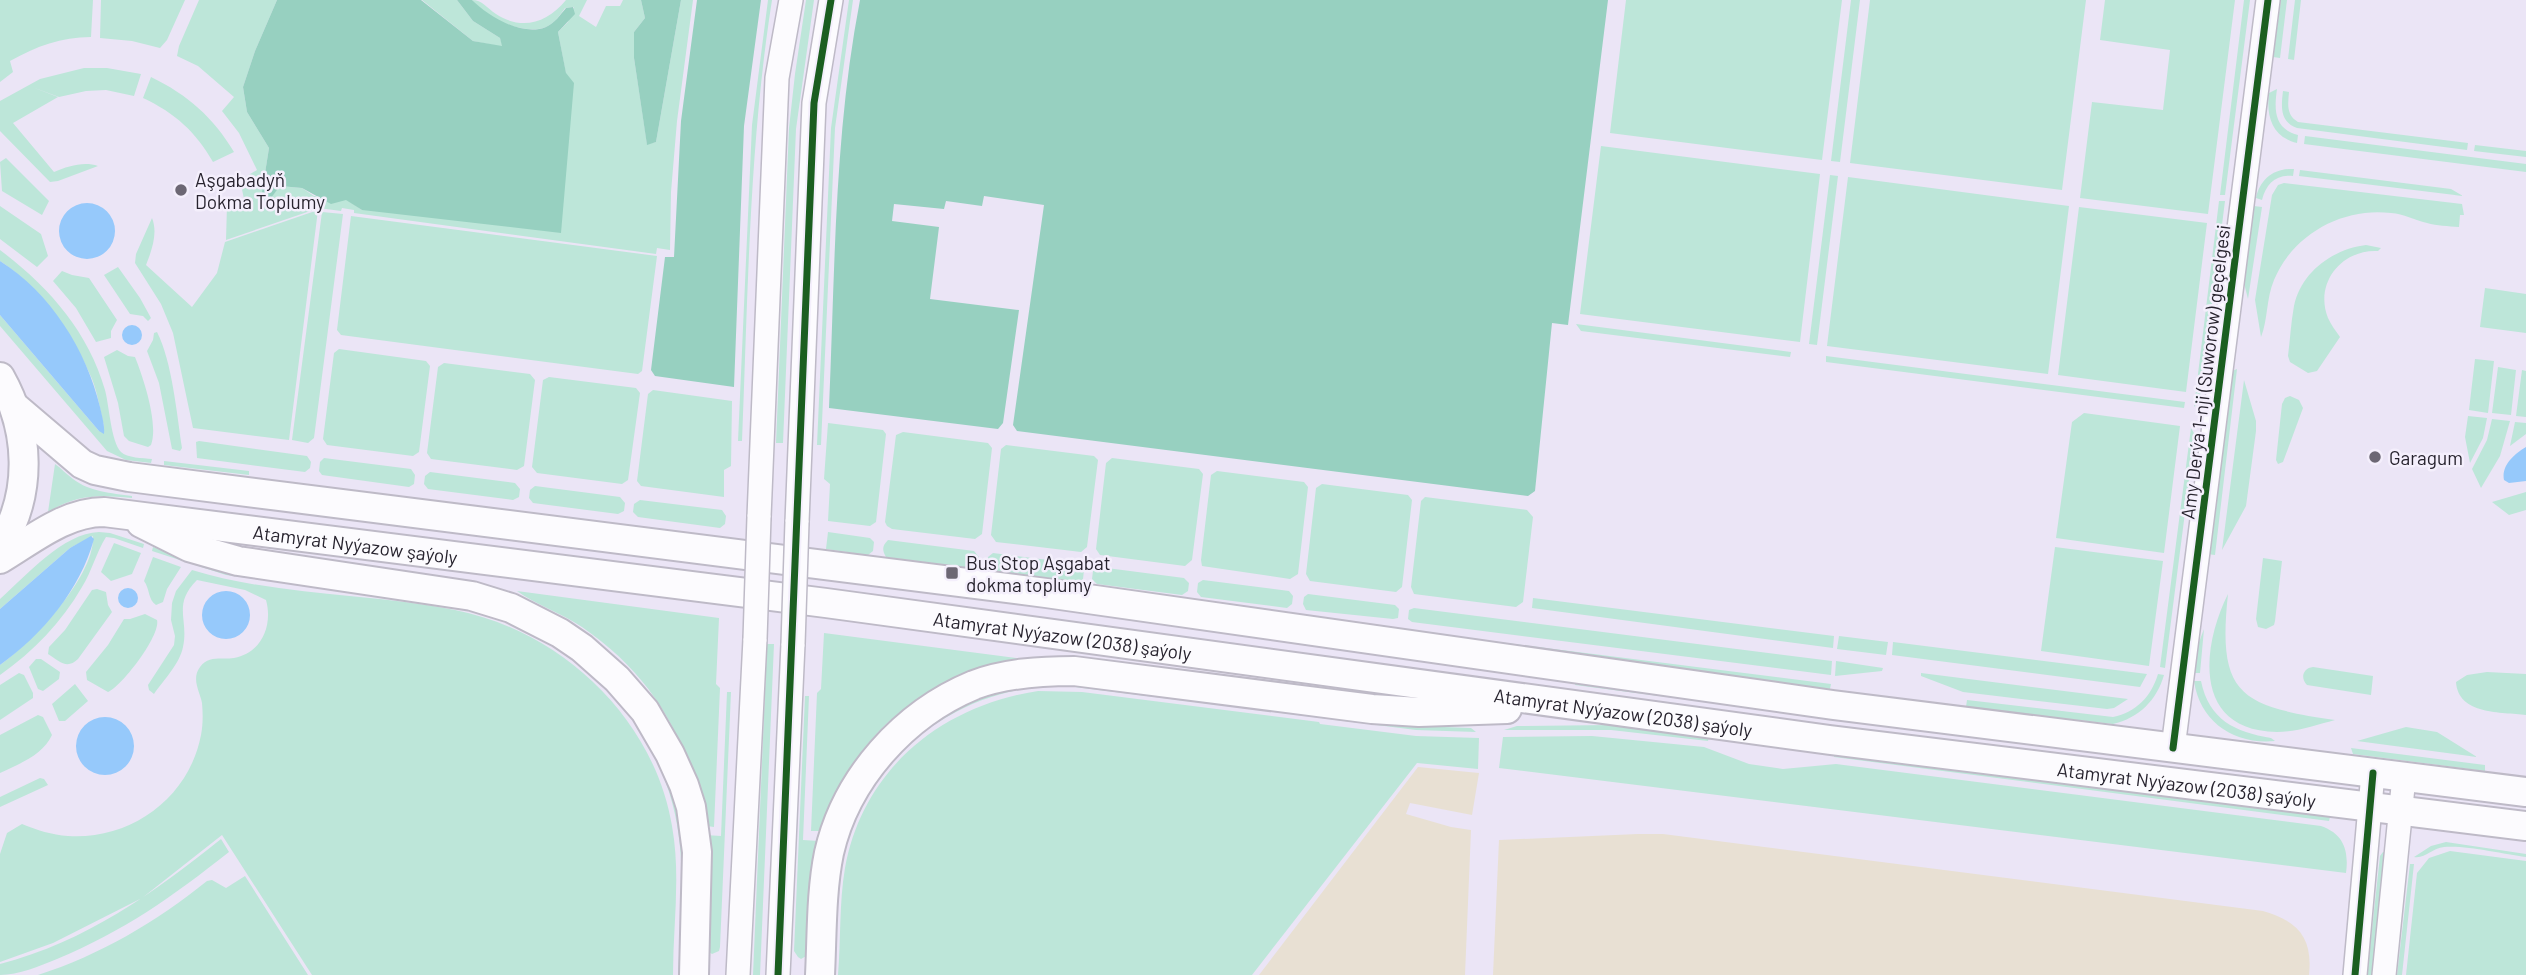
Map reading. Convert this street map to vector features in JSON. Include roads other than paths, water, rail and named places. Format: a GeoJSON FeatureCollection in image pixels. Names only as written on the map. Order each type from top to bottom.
{"type":"FeatureCollection","features":[{"type":"Feature","properties":{"kind":"main road"},"geometry":{"type":"LineString","coordinates":[[0,377],[15,407],[23,445],[23,484],[13,522],[0,546]]}},
{"type":"Feature","properties":{"kind":"main road","name":"Atamyrat Nyýazow şaýoly"},"geometry":{"type":"LineString","coordinates":[[15,407],[82,464],[106,473],[723,552]]}},
{"type":"Feature","properties":{"kind":"main road","name":"Atamyrat Nyýazow şaýoly"},"geometry":{"type":"LineString","coordinates":[[0,559],[48,529],[80,514],[92,512],[722,590]]}},
{"type":"Feature","properties":{"kind":"main road"},"geometry":{"type":"LineString","coordinates":[[122,514],[189,547],[215,556],[471,596],[510,608],[560,633],[582,648],[617,679],[645,711],[684,785],[691,807],[697,852],[694,975]]}},
{"type":"Feature","properties":{"kind":"main road","name":"Atamyrat Nyýazow (2038) şaýoly"},"geometry":{"type":"LineString","coordinates":[[723,552],[1046,593],[1833,705],[2526,792]]}},
{"type":"Feature","properties":{"kind":"main road","name":"Atamyrat Nyýazow (2038) şaýoly"},"geometry":{"type":"LineString","coordinates":[[722,590],[1830,740],[2526,826]]}},
{"type":"Feature","properties":{"kind":"main road"},"geometry":{"type":"LineString","coordinates":[[820,975],[825,878],[829,852],[846,805],[878,755],[898,734],[935,706],[975,685],[1020,674],[1074,671],[1372,709],[1419,712],[1574,706]]}},
{"type":"Feature","properties":{"kind":"street"},"geometry":{"type":"LineString","coordinates":[[738,975],[755,639],[776,78],[791,0]]}},
{"type":"Feature","properties":{"kind":"street"},"geometry":{"type":"LineString","coordinates":[[778,975],[814,103],[831,0]]}},
{"type":"Feature","properties":{"kind":"street","name":"Amy Derýa 1-nji (Suworow) geçelgesi"},"geometry":{"type":"LineString","coordinates":[[2173,748],[2268,0]]}},
{"type":"Feature","properties":{"kind":"street"},"geometry":{"type":"LineString","coordinates":[[2355,975],[2373,773]]}},
{"type":"Feature","properties":{"kind":"street"},"geometry":{"type":"LineString","coordinates":[[2385,975],[2404,778]]}},
{"type":"Feature","properties":{"kind":"water"},"geometry":{"type":"Polygon","coordinates":[[[81,203],[93,203],[103,207],[111,215],[115,231],[111,247],[103,255],[93,259],[81,259],[71,255],[63,247],[59,237],[59,225],[63,215],[71,207],[81,203]]]}},
{"type":"Feature","properties":{"kind":"water"},"geometry":{"type":"Polygon","coordinates":[[[0,261],[35,289],[76,344],[94,386],[104,434],[0,315],[0,261]]]}},
{"type":"Feature","properties":{"kind":"water"},"geometry":{"type":"Polygon","coordinates":[[[132,325],[139,328],[142,335],[139,342],[132,345],[125,342],[122,335],[125,328],[132,325]]]}},
{"type":"Feature","properties":{"kind":"water"},"geometry":{"type":"Polygon","coordinates":[[[2526,447],[2526,481],[2509,483],[2504,480],[2506,465],[2526,447]]]}},
{"type":"Feature","properties":{"kind":"water"},"geometry":{"type":"Polygon","coordinates":[[[91,536],[94,539],[88,558],[58,610],[31,639],[0,665],[0,609],[70,548],[91,536]]]}},
{"type":"Feature","properties":{"kind":"water"},"geometry":{"type":"Polygon","coordinates":[[[128,588],[135,591],[138,598],[135,605],[128,608],[121,605],[118,598],[121,591],[128,588]]]}},
{"type":"Feature","properties":{"kind":"water"},"geometry":{"type":"Polygon","coordinates":[[[226,591],[243,598],[250,615],[243,632],[226,639],[209,632],[202,615],[209,598],[226,591]]]}},
{"type":"Feature","properties":{"kind":"water"},"geometry":{"type":"Polygon","coordinates":[[[105,717],[121,722],[129,730],[134,746],[129,762],[121,770],[105,775],[89,770],[81,762],[76,746],[81,730],[89,722],[105,717]]]}},
{"type":"Feature","properties":{"kind":"place","name":"Aşgabadyň Dokma Toplumy"},"geometry":{"type":"Point","coordinates":[181,190]}},
{"type":"Feature","properties":{"kind":"place","name":"Garagum"},"geometry":{"type":"Point","coordinates":[2375,457]}},
{"type":"Feature","properties":{"kind":"place","name":"Bus Stop Aşgabat dokma toplumy"},"geometry":{"type":"Point","coordinates":[952,573]}}]}
